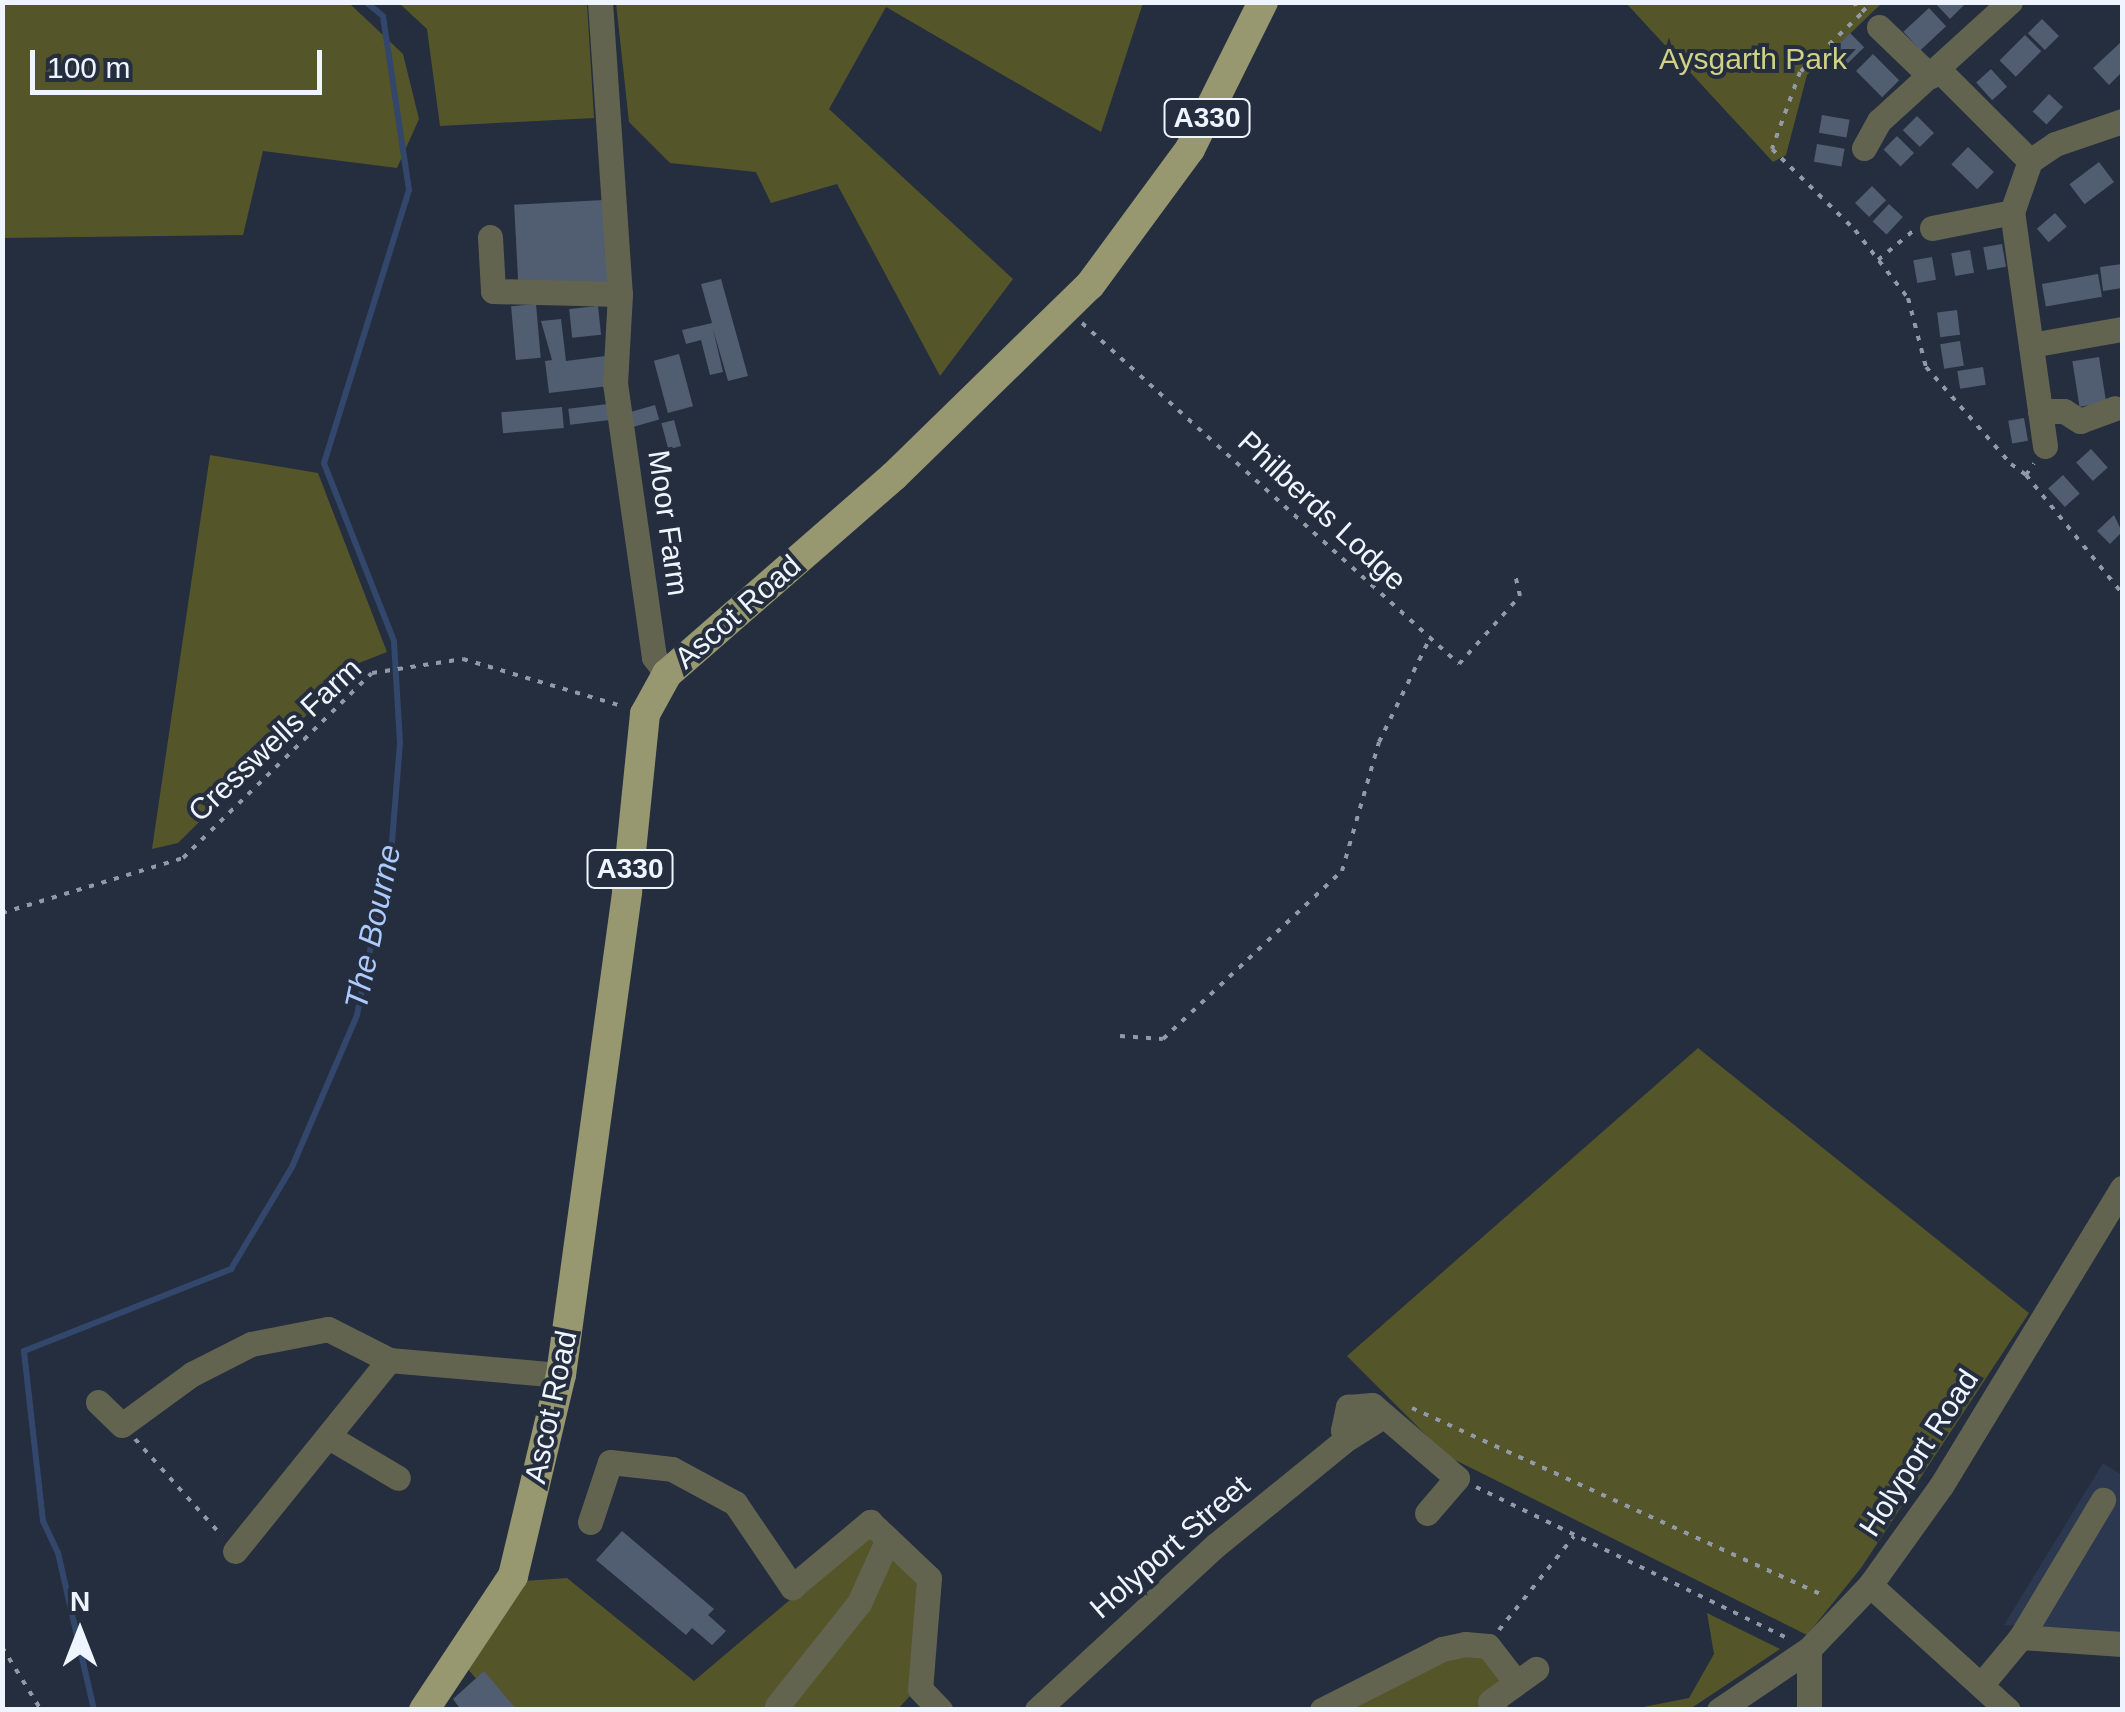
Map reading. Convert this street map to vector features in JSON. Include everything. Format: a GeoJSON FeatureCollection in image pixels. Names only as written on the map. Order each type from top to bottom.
{"type":"FeatureCollection","features":[{"type":"Feature","properties":{"kind":"main road","name":"Ascot Road"},"geometry":{"type":"LineString","coordinates":[[424,1710],[513,1576],[561,1375],[606,1062],[645,714],[667,674],[894,476],[1066,312],[1171,178],[1263,2]]}},
{"type":"Feature","properties":{"kind":"street","name":"Moor Farm"},"geometry":{"type":"LineString","coordinates":[[600,2],[620,294],[615,383],[654,656],[667,674]]}},
{"type":"Feature","properties":{"kind":"street"},"geometry":{"type":"LineString","coordinates":[[1864,148],[1878,122],[2010,2]]}},
{"type":"Feature","properties":{"kind":"street"},"geometry":{"type":"LineString","coordinates":[[1871,14],[2030,161]]}},
{"type":"Feature","properties":{"kind":"street"},"geometry":{"type":"LineString","coordinates":[[2045,446],[2012,212],[2030,161],[2055,144],[2122,120]]}},
{"type":"Feature","properties":{"kind":"street"},"geometry":{"type":"LineString","coordinates":[[1932,228],[2012,212]]}},
{"type":"Feature","properties":{"kind":"street"},"geometry":{"type":"LineString","coordinates":[[490,237],[494,290],[620,294]]}},
{"type":"Feature","properties":{"kind":"street"},"geometry":{"type":"LineString","coordinates":[[2031,345],[2122,329]]}},
{"type":"Feature","properties":{"kind":"street"},"geometry":{"type":"LineString","coordinates":[[2040,411],[2064,411],[2080,421],[2115,408]]}},
{"type":"Feature","properties":{"kind":"street","name":"Holyport Road"},"geometry":{"type":"LineString","coordinates":[[1719,1710],[1809,1649],[1870,1585],[1941,1486],[2122,1188]]}},
{"type":"Feature","properties":{"kind":"street"},"geometry":{"type":"LineString","coordinates":[[98,1402],[122,1425],[192,1374],[252,1344],[328,1328],[389,1360],[561,1375]]}},
{"type":"Feature","properties":{"kind":"street"},"geometry":{"type":"LineString","coordinates":[[235,1551],[389,1360]]}},
{"type":"Feature","properties":{"kind":"street"},"geometry":{"type":"LineString","coordinates":[[1376,1411],[1456,1478],[1427,1513]]}},
{"type":"Feature","properties":{"kind":"street","name":"Holyport Street"},"geometry":{"type":"LineString","coordinates":[[1037,1710],[1216,1545],[1376,1411]]}},
{"type":"Feature","properties":{"kind":"street"},"geometry":{"type":"LineString","coordinates":[[328,1437],[398,1478]]}},
{"type":"Feature","properties":{"kind":"street"},"geometry":{"type":"LineString","coordinates":[[590,1522],[610,1462],[672,1468],[735,1503],[792,1587],[870,1522],[929,1578],[920,1690],[940,1710]]}},
{"type":"Feature","properties":{"kind":"street"},"geometry":{"type":"LineString","coordinates":[[1981,1685],[2022,1637],[2103,1500]]}},
{"type":"Feature","properties":{"kind":"street"},"geometry":{"type":"LineString","coordinates":[[777,1706],[859,1603],[888,1539]]}},
{"type":"Feature","properties":{"kind":"street"},"geometry":{"type":"LineString","coordinates":[[1870,1585],[2008,1710]]}},
{"type":"Feature","properties":{"kind":"street"},"geometry":{"type":"LineString","coordinates":[[2022,1637],[2122,1644]]}},
{"type":"Feature","properties":{"kind":"street"},"geometry":{"type":"LineString","coordinates":[[1322,1710],[1442,1649],[1488,1646],[1526,1676],[1490,1702]]}},
{"type":"Feature","properties":{"kind":"street"},"geometry":{"type":"LineString","coordinates":[[1809,1649],[1809,1710]]}},
{"type":"Feature","properties":{"kind":"path"},"geometry":{"type":"LineString","coordinates":[[1852,3],[1871,14],[1800,72],[1772,149],[1878,260],[1908,298],[1926,367],[2026,475],[2122,593]]}},
{"type":"Feature","properties":{"kind":"path"},"geometry":{"type":"LineString","coordinates":[[1878,260],[1912,231],[1932,228]]}},
{"type":"Feature","properties":{"kind":"path","name":"Philberds Lodge"},"geometry":{"type":"LineString","coordinates":[[1066,312],[1428,642],[1460,664],[1468,662],[1520,596],[1515,574]]}},
{"type":"Feature","properties":{"kind":"path"},"geometry":{"type":"LineString","coordinates":[[2026,475],[2045,446]]}},
{"type":"Feature","properties":{"kind":"path"},"geometry":{"type":"LineString","coordinates":[[1120,1036],[1162,1039],[1342,870],[1379,742],[1428,642]]}},
{"type":"Feature","properties":{"kind":"path","name":"Cresswells Farm"},"geometry":{"type":"LineString","coordinates":[[2,913],[183,858],[372,673],[463,659],[645,714]]}},
{"type":"Feature","properties":{"kind":"path"},"geometry":{"type":"LineString","coordinates":[[1376,1411],[1384,1395],[1848,1608]]}},
{"type":"Feature","properties":{"kind":"path"},"geometry":{"type":"LineString","coordinates":[[122,1425],[235,1551]]}},
{"type":"Feature","properties":{"kind":"path"},"geometry":{"type":"LineString","coordinates":[[1456,1478],[1809,1649]]}},
{"type":"Feature","properties":{"kind":"path"},"geometry":{"type":"LineString","coordinates":[[1488,1646],[1575,1536]]}},
{"type":"Feature","properties":{"kind":"path"},"geometry":{"type":"LineString","coordinates":[[2,1647],[42,1710]]}},
{"type":"Feature","properties":{"kind":"shaded area"},"geometry":{"type":"Polygon","coordinates":[[[2103,1463],[2122,1475],[2122,1633],[2004,1625],[2103,1463]]]}},
{"type":"Feature","properties":{"kind":"green space"},"geometry":{"type":"Polygon","coordinates":[[[3,2],[349,3],[403,54],[419,119],[397,168],[263,151],[243,235],[3,238],[3,2]]]}},
{"type":"Feature","properties":{"kind":"green space"},"geometry":{"type":"Polygon","coordinates":[[[616,2],[1143,3],[1101,132],[886,7],[829,109],[1013,279],[940,376],[837,184],[771,203],[756,172],[670,163],[629,122],[616,2]]]}},
{"type":"Feature","properties":{"kind":"green space"},"geometry":{"type":"Polygon","coordinates":[[[399,3],[587,3],[594,118],[440,126],[427,29],[399,3]]]}},
{"type":"Feature","properties":{"kind":"green space","name":"Aysgarth Park"},"geometry":{"type":"Polygon","coordinates":[[[1626,3],[1882,3],[1807,75],[1786,155],[1773,162],[1626,3]]]}},
{"type":"Feature","properties":{"kind":"green space"},"geometry":{"type":"Polygon","coordinates":[[[210,455],[318,473],[387,652],[359,663],[178,843],[152,849],[210,455]]]}},
{"type":"Feature","properties":{"kind":"green space"},"geometry":{"type":"Polygon","coordinates":[[[1698,1048],[2029,1313],[1861,1568],[1807,1635],[1447,1456],[1347,1356],[1698,1048]]]}},
{"type":"Feature","properties":{"kind":"green space"},"geometry":{"type":"Polygon","coordinates":[[[869,1533],[917,1579],[910,1696],[898,1709],[502,1709],[467,1668],[524,1581],[567,1578],[694,1681],[869,1533]]]}},
{"type":"Feature","properties":{"kind":"green space"},"geometry":{"type":"Polygon","coordinates":[[[1707,1613],[1780,1649],[1690,1709],[1633,1709],[1689,1698],[1714,1654],[1707,1613]]]}},
{"type":"Feature","properties":{"kind":"green space"},"geometry":{"type":"Polygon","coordinates":[[[1465,1644],[1516,1682],[1491,1701],[1516,1709],[1322,1710],[1465,1644]]]}},
{"type":"Feature","properties":{"kind":"building"},"geometry":{"type":"Polygon","coordinates":[[[1934,2],[1967,2],[1950,19],[1934,2]]]}},
{"type":"Feature","properties":{"kind":"building"},"geometry":{"type":"Polygon","coordinates":[[[1929,8],[1946,26],[1920,50],[1903,32],[1929,8]]]}},
{"type":"Feature","properties":{"kind":"building"},"geometry":{"type":"Polygon","coordinates":[[[2042,19],[2059,36],[2045,50],[2028,33],[2042,19]]]}},
{"type":"Feature","properties":{"kind":"building"},"geometry":{"type":"Polygon","coordinates":[[[1850,33],[1864,47],[1847,64],[1833,50],[1850,33]]]}},
{"type":"Feature","properties":{"kind":"building"},"geometry":{"type":"Polygon","coordinates":[[[2025,35],[2041,51],[2016,77],[2000,60],[2025,35]]]}},
{"type":"Feature","properties":{"kind":"building"},"geometry":{"type":"Polygon","coordinates":[[[2120,43],[2122,72],[2109,85],[2093,68],[2120,43]]]}},
{"type":"Feature","properties":{"kind":"building"},"geometry":{"type":"Polygon","coordinates":[[[1873,54],[1899,80],[1882,97],[1856,71],[1873,54]]]}},
{"type":"Feature","properties":{"kind":"building"},"geometry":{"type":"Polygon","coordinates":[[[1991,69],[2007,87],[1992,100],[1976,82],[1991,69]]]}},
{"type":"Feature","properties":{"kind":"building"},"geometry":{"type":"Polygon","coordinates":[[[2049,94],[2063,107],[2047,125],[2033,112],[2049,94]]]}},
{"type":"Feature","properties":{"kind":"building"},"geometry":{"type":"Polygon","coordinates":[[[1822,115],[1850,120],[1846,138],[1819,133],[1822,115]]]}},
{"type":"Feature","properties":{"kind":"building"},"geometry":{"type":"Polygon","coordinates":[[[1917,116],[1934,133],[1920,147],[1903,130],[1917,116]]]}},
{"type":"Feature","properties":{"kind":"building"},"geometry":{"type":"Polygon","coordinates":[[[1897,136],[1914,153],[1901,166],[1884,149],[1897,136]]]}},
{"type":"Feature","properties":{"kind":"building"},"geometry":{"type":"Polygon","coordinates":[[[1817,144],[1845,149],[1841,167],[1814,162],[1817,144]]]}},
{"type":"Feature","properties":{"kind":"building"},"geometry":{"type":"Polygon","coordinates":[[[1968,147],[1994,172],[1977,189],[1951,164],[1968,147]]]}},
{"type":"Feature","properties":{"kind":"building"},"geometry":{"type":"Polygon","coordinates":[[[2099,162],[2114,182],[2084,204],[2069,184],[2099,162]]]}},
{"type":"Feature","properties":{"kind":"building"},"geometry":{"type":"Polygon","coordinates":[[[1872,186],[1886,200],[1869,217],[1855,203],[1872,186]]]}},
{"type":"Feature","properties":{"kind":"building"},"geometry":{"type":"Polygon","coordinates":[[[604,200],[608,284],[519,289],[514,205],[604,200]]]}},
{"type":"Feature","properties":{"kind":"building"},"geometry":{"type":"Polygon","coordinates":[[[1889,204],[1903,217],[1887,235],[1873,222],[1889,204]]]}},
{"type":"Feature","properties":{"kind":"building"},"geometry":{"type":"Polygon","coordinates":[[[2055,213],[2067,227],[2049,242],[2037,229],[2055,213]]]}},
{"type":"Feature","properties":{"kind":"building"},"geometry":{"type":"Polygon","coordinates":[[[2002,244],[2006,267],[1987,270],[1983,247],[2002,244]]]}},
{"type":"Feature","properties":{"kind":"building"},"geometry":{"type":"Polygon","coordinates":[[[1970,250],[1974,273],[1955,276],[1951,253],[1970,250]]]}},
{"type":"Feature","properties":{"kind":"building"},"geometry":{"type":"Polygon","coordinates":[[[1932,257],[1936,280],[1917,283],[1913,260],[1932,257]]]}},
{"type":"Feature","properties":{"kind":"building"},"geometry":{"type":"Polygon","coordinates":[[[2122,264],[2122,288],[2103,291],[2100,267],[2122,264]]]}},
{"type":"Feature","properties":{"kind":"building"},"geometry":{"type":"Polygon","coordinates":[[[2098,274],[2102,297],[2046,307],[2042,284],[2098,274]]]}},
{"type":"Feature","properties":{"kind":"building"},"geometry":{"type":"Polygon","coordinates":[[[721,279],[748,376],[728,381],[713,329],[723,372],[710,375],[701,340],[686,344],[682,330],[712,323],[701,284],[721,279]]]}},
{"type":"Feature","properties":{"kind":"building"},"geometry":{"type":"Polygon","coordinates":[[[536,304],[541,358],[516,360],[511,306],[536,304]]]}},
{"type":"Feature","properties":{"kind":"building"},"geometry":{"type":"Polygon","coordinates":[[[598,306],[601,335],[572,338],[569,309],[598,306]]]}},
{"type":"Feature","properties":{"kind":"building"},"geometry":{"type":"Polygon","coordinates":[[[1957,310],[1960,335],[1940,337],[1937,312],[1957,310]]]}},
{"type":"Feature","properties":{"kind":"building"},"geometry":{"type":"Polygon","coordinates":[[[561,319],[566,361],[605,356],[609,386],[549,393],[545,361],[552,360],[541,321],[561,319]]]}},
{"type":"Feature","properties":{"kind":"building"},"geometry":{"type":"Polygon","coordinates":[[[1960,341],[1964,366],[1944,369],[1940,344],[1960,341]]]}},
{"type":"Feature","properties":{"kind":"building"},"geometry":{"type":"Polygon","coordinates":[[[679,354],[693,406],[668,413],[654,361],[679,354]]]}},
{"type":"Feature","properties":{"kind":"building"},"geometry":{"type":"Polygon","coordinates":[[[2099,357],[2106,402],[2080,407],[2072,361],[2099,357]]]}},
{"type":"Feature","properties":{"kind":"building"},"geometry":{"type":"Polygon","coordinates":[[[1983,367],[1986,385],[1960,389],[1957,371],[1983,367]]]}},
{"type":"Feature","properties":{"kind":"building"},"geometry":{"type":"Polygon","coordinates":[[[608,404],[610,420],[570,425],[568,409],[608,404]]]}},
{"type":"Feature","properties":{"kind":"building"},"geometry":{"type":"Polygon","coordinates":[[[655,405],[659,419],[630,428],[626,413],[655,405]]]}},
{"type":"Feature","properties":{"kind":"building"},"geometry":{"type":"Polygon","coordinates":[[[562,407],[564,428],[503,433],[501,412],[562,407]]]}},
{"type":"Feature","properties":{"kind":"building"},"geometry":{"type":"Polygon","coordinates":[[[2024,418],[2028,441],[2012,443],[2008,421],[2024,418]]]}},
{"type":"Feature","properties":{"kind":"building"},"geometry":{"type":"Polygon","coordinates":[[[674,420],[681,446],[668,449],[661,423],[674,420]]]}},
{"type":"Feature","properties":{"kind":"building"},"geometry":{"type":"Polygon","coordinates":[[[2091,449],[2108,468],[2093,481],[2076,462],[2091,449]]]}},
{"type":"Feature","properties":{"kind":"building"},"geometry":{"type":"Polygon","coordinates":[[[2063,475],[2080,494],[2065,507],[2048,488],[2063,475]]]}},
{"type":"Feature","properties":{"kind":"building"},"geometry":{"type":"Polygon","coordinates":[[[2114,515],[2122,532],[2110,544],[2097,531],[2114,515]]]}},
{"type":"Feature","properties":{"kind":"building"},"geometry":{"type":"Polygon","coordinates":[[[622,1531],[714,1609],[708,1615],[726,1631],[712,1645],[692,1628],[686,1635],[596,1560],[622,1531]]]}},
{"type":"Feature","properties":{"kind":"building"},"geometry":{"type":"Polygon","coordinates":[[[484,1671],[517,1710],[461,1710],[453,1699],[484,1671]]]}},
{"type":"Feature","properties":{"kind":"waterway","name":"The Bourne"},"geometry":{"type":"LineString","coordinates":[[94,1710],[58,1553],[43,1521],[24,1351],[231,1269],[292,1167],[357,1015],[392,842],[400,743],[394,641],[324,463],[409,190],[383,16],[366,2]]}}]}
